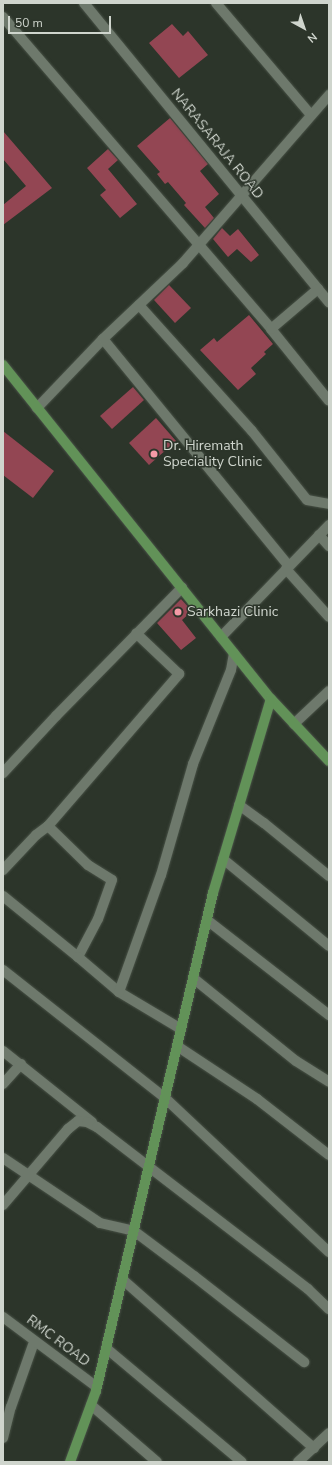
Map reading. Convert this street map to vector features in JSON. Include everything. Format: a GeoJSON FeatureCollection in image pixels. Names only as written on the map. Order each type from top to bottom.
{"type":"FeatureCollection","features":[{"type":"Feature","properties":{"kind":"main road"},"geometry":{"type":"LineString","coordinates":[[3,365],[270,699],[329,761]]}},
{"type":"Feature","properties":{"kind":"main road"},"geometry":{"type":"LineString","coordinates":[[70,1462],[96,1389],[207,920],[223,859],[270,699]]}},
{"type":"Feature","properties":{"kind":"street","name":"NARASARAJA ROAD"},"geometry":{"type":"LineString","coordinates":[[84,3],[329,302]]}},
{"type":"Feature","properties":{"kind":"street"},"geometry":{"type":"LineString","coordinates":[[216,3],[311,115]]}},
{"type":"Feature","properties":{"kind":"street"},"geometry":{"type":"LineString","coordinates":[[3,17],[270,329],[329,401]]}},
{"type":"Feature","properties":{"kind":"street"},"geometry":{"type":"LineString","coordinates":[[37,408],[103,339],[198,245],[329,95]]}},
{"type":"Feature","properties":{"kind":"street"},"geometry":{"type":"LineString","coordinates":[[270,329],[318,289]]}},
{"type":"Feature","properties":{"kind":"street"},"geometry":{"type":"LineString","coordinates":[[139,305],[252,431],[306,500],[329,504]]}},
{"type":"Feature","properties":{"kind":"street"},"geometry":{"type":"LineString","coordinates":[[103,339],[287,568],[329,617]]}},
{"type":"Feature","properties":{"kind":"street"},"geometry":{"type":"LineString","coordinates":[[221,637],[329,526]]}},
{"type":"Feature","properties":{"kind":"street"},"geometry":{"type":"LineString","coordinates":[[319,535],[329,546]]}},
{"type":"Feature","properties":{"kind":"street"},"geometry":{"type":"LineString","coordinates":[[3,773],[136,633],[182,588]]}},
{"type":"Feature","properties":{"kind":"street"},"geometry":{"type":"LineString","coordinates":[[3,870],[36,835],[48,826],[179,674],[136,633]]}},
{"type":"Feature","properties":{"kind":"street"},"geometry":{"type":"LineString","coordinates":[[119,992],[160,875],[193,764],[230,670],[234,653]]}},
{"type":"Feature","properties":{"kind":"street"},"geometry":{"type":"LineString","coordinates":[[294,724],[329,691]]}},
{"type":"Feature","properties":{"kind":"street"},"geometry":{"type":"LineString","coordinates":[[239,805],[264,823],[329,876]]}},
{"type":"Feature","properties":{"kind":"street"},"geometry":{"type":"LineString","coordinates":[[48,826],[88,865],[112,880],[98,920],[78,956]]}},
{"type":"Feature","properties":{"kind":"street"},"geometry":{"type":"LineString","coordinates":[[223,859],[329,946]]}},
{"type":"Feature","properties":{"kind":"street"},"geometry":{"type":"LineString","coordinates":[[3,896],[78,956],[119,992],[181,1029]]}},
{"type":"Feature","properties":{"kind":"street"},"geometry":{"type":"LineString","coordinates":[[207,920],[329,1015]]}},
{"type":"Feature","properties":{"kind":"street"},"geometry":{"type":"LineString","coordinates":[[3,970],[165,1098],[329,1252]]}},
{"type":"Feature","properties":{"kind":"street"},"geometry":{"type":"LineString","coordinates":[[193,978],[296,1061],[329,1082]]}},
{"type":"Feature","properties":{"kind":"street"},"geometry":{"type":"LineString","coordinates":[[177,1046],[257,1099],[329,1155]]}},
{"type":"Feature","properties":{"kind":"street"},"geometry":{"type":"LineString","coordinates":[[3,1051],[21,1064],[97,1127],[308,1289],[329,1309]]}},
{"type":"Feature","properties":{"kind":"street"},"geometry":{"type":"LineString","coordinates":[[3,1084],[21,1064]]}},
{"type":"Feature","properties":{"kind":"street"},"geometry":{"type":"LineString","coordinates":[[3,1205],[27,1175],[68,1129],[78,1121],[87,1122],[97,1127]]}},
{"type":"Feature","properties":{"kind":"street"},"geometry":{"type":"LineString","coordinates":[[3,1158],[100,1223],[134,1231],[304,1362]]}},
{"type":"Feature","properties":{"kind":"street"},"geometry":{"type":"LineString","coordinates":[[122,1279],[314,1448]]}},
{"type":"Feature","properties":{"kind":"street","name":"RMC ROAD"},"geometry":{"type":"LineString","coordinates":[[3,1317],[96,1389]]}},
{"type":"Feature","properties":{"kind":"street","name":"RMC ROAD"},"geometry":{"type":"LineString","coordinates":[[3,1324],[96,1389]]}},
{"type":"Feature","properties":{"kind":"street"},"geometry":{"type":"LineString","coordinates":[[3,1438],[11,1407],[33,1345]]}},
{"type":"Feature","properties":{"kind":"street"},"geometry":{"type":"LineString","coordinates":[[106,1348],[242,1462]]}},
{"type":"Feature","properties":{"kind":"street"},"geometry":{"type":"LineString","coordinates":[[91,1405],[157,1462]]}},
{"type":"Feature","properties":{"kind":"street"},"geometry":{"type":"LineString","coordinates":[[298,1462],[329,1433]]}},
{"type":"Feature","properties":{"kind":"building"},"geometry":{"type":"Polygon","coordinates":[[[172,24],[183,36],[188,31],[208,55],[179,78],[149,43],[172,24]]]}},
{"type":"Feature","properties":{"kind":"building"},"geometry":{"type":"Polygon","coordinates":[[[170,118],[208,164],[200,171],[219,194],[205,207],[214,218],[205,228],[184,205],[186,203],[168,182],[165,184],[157,174],[160,172],[137,146],[170,118]]]}},
{"type":"Feature","properties":{"kind":"building"},"geometry":{"type":"Polygon","coordinates":[[[3,131],[52,188],[3,225],[3,205],[26,186],[3,159],[3,131]]]}},
{"type":"Feature","properties":{"kind":"building"},"geometry":{"type":"Polygon","coordinates":[[[108,149],[118,160],[108,169],[137,204],[120,218],[100,195],[106,190],[87,168],[108,149]]]}},
{"type":"Feature","properties":{"kind":"building"},"geometry":{"type":"Polygon","coordinates":[[[222,228],[230,236],[238,229],[259,255],[251,262],[237,249],[228,257],[213,239],[222,228]]]}},
{"type":"Feature","properties":{"kind":"building"},"geometry":{"type":"Polygon","coordinates":[[[169,285],[191,308],[175,323],[154,300],[169,285]]]}},
{"type":"Feature","properties":{"kind":"building"},"geometry":{"type":"Polygon","coordinates":[[[249,315],[273,344],[264,352],[266,354],[251,368],[256,374],[238,390],[200,350],[214,338],[217,342],[249,315]]]}},
{"type":"Feature","properties":{"kind":"building"},"geometry":{"type":"Polygon","coordinates":[[[133,387],[144,400],[112,429],[100,416],[133,387]]]}},
{"type":"Feature","properties":{"kind":"building"},"geometry":{"type":"Polygon","coordinates":[[[156,418],[176,441],[149,465],[129,443],[156,418]]]}},
{"type":"Feature","properties":{"kind":"building"},"geometry":{"type":"Polygon","coordinates":[[[3,431],[54,471],[33,498],[3,475],[3,431]]]}},
{"type":"Feature","properties":{"kind":"building"},"geometry":{"type":"Polygon","coordinates":[[[181,599],[192,611],[182,620],[196,638],[181,650],[157,623],[181,599]]]}},
{"type":"Feature","properties":{"kind":"place","name":"Dr. Hiremath Speciality Clinic"},"geometry":{"type":"Point","coordinates":[154,454]}},
{"type":"Feature","properties":{"kind":"place","name":"Sarkhazi Clinic"},"geometry":{"type":"Point","coordinates":[178,612]}}]}
